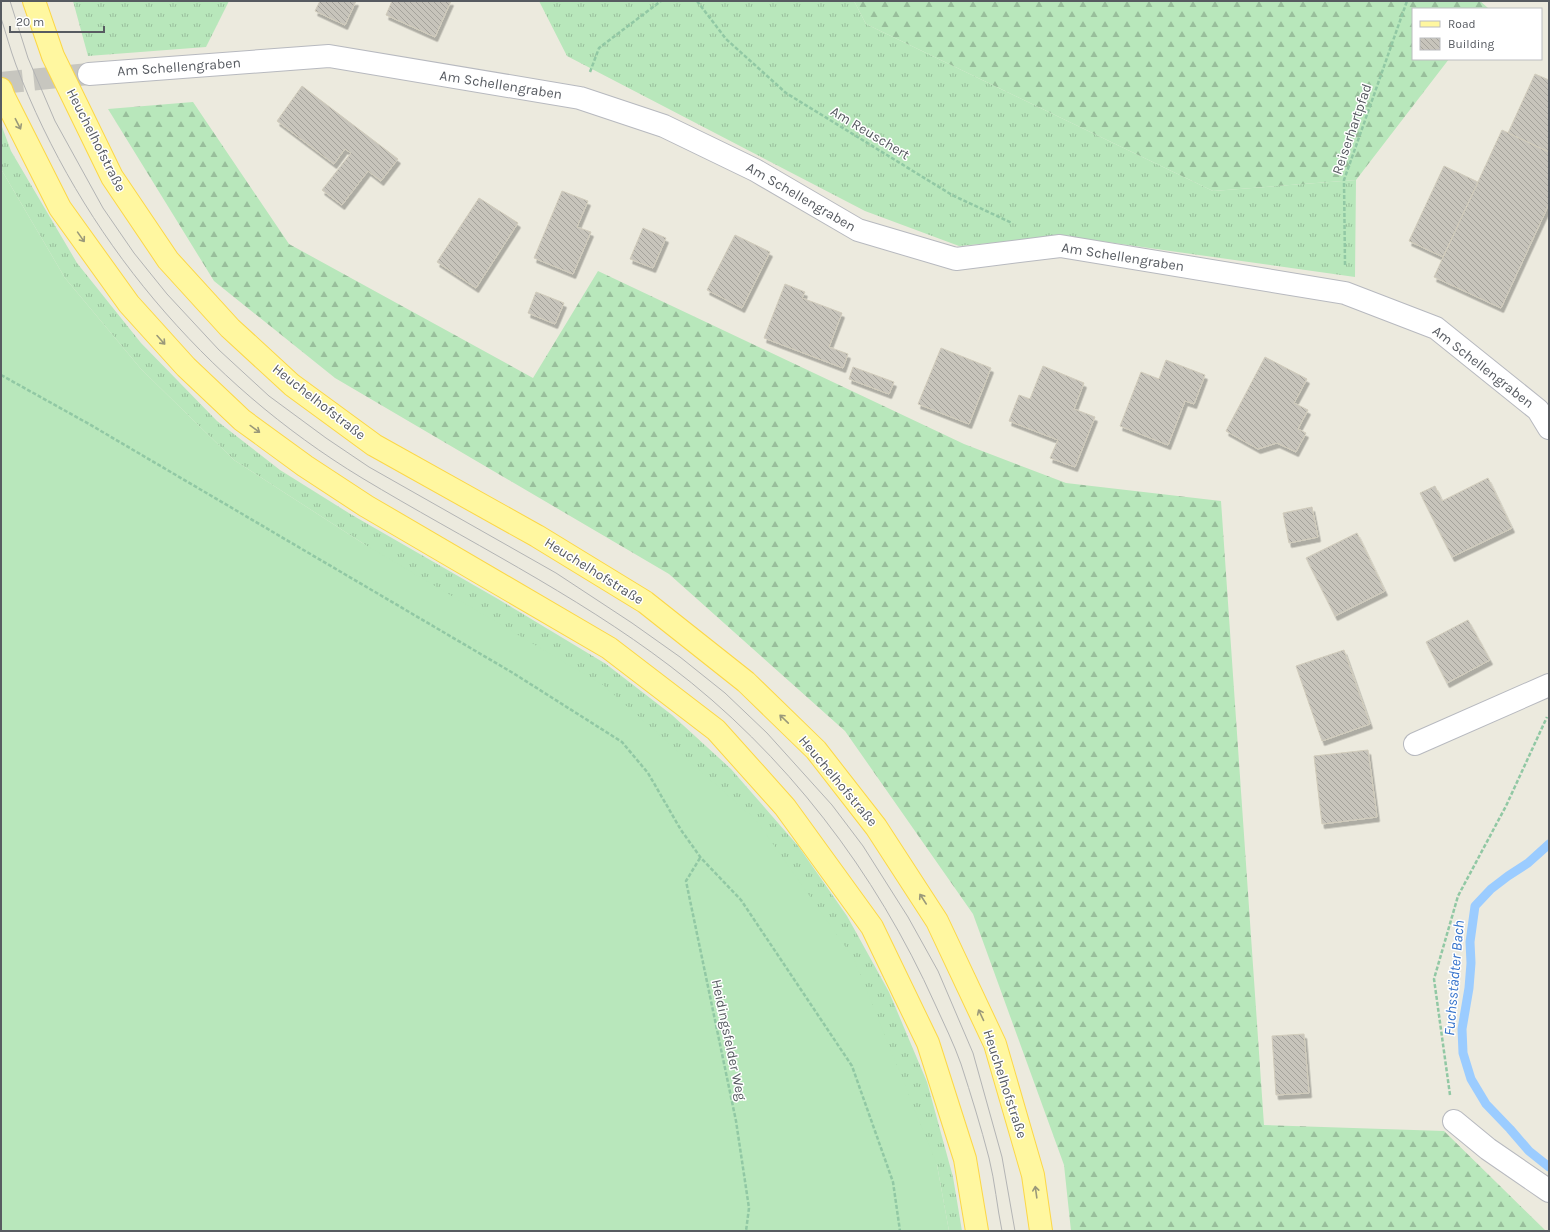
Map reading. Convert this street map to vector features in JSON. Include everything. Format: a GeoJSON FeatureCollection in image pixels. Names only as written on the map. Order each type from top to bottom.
{"type":"FeatureCollection","features":[{"type":"Feature","properties":{"kind":"main road","name":"Heuchelhofstraße"},"geometry":{"type":"LineString","coordinates":[[34,1],[53,56],[112,177],[168,260],[230,328],[292,385],[374,445],[537,536],[645,602],[746,682],[816,750],[876,827],[938,920],[995,1044],[1034,1175],[1041,1231]]}},
{"type":"Feature","properties":{"kind":"main road"},"geometry":{"type":"LineString","coordinates":[[1,89],[60,208],[129,304],[186,367],[242,420],[305,466],[366,506],[609,648],[716,730],[785,807],[872,927],[928,1043],[965,1159],[977,1231]]}},
{"type":"Feature","properties":{"kind":"street","name":"Am Schellengraben"},"geometry":{"type":"LineString","coordinates":[[89,74],[329,56],[580,98],[664,126],[755,170],[858,230],[956,259],[1060,246],[1345,293],[1436,328],[1538,410],[1549,428]]}},
{"type":"Feature","properties":{"kind":"street"},"geometry":{"type":"LineString","coordinates":[[1415,744],[1549,685]]}},
{"type":"Feature","properties":{"kind":"street"},"geometry":{"type":"LineString","coordinates":[[1454,1121],[1488,1148],[1549,1191]]}},
{"type":"Feature","properties":{"kind":"path"},"geometry":{"type":"LineString","coordinates":[[599,48],[661,1]]}},
{"type":"Feature","properties":{"kind":"path","name":"Am Reuschert"},"geometry":{"type":"LineString","coordinates":[[697,1],[726,39],[786,93],[952,195],[1016,225]]}},
{"type":"Feature","properties":{"kind":"path","name":"Reiserhartpfad"},"geometry":{"type":"LineString","coordinates":[[1345,293],[1344,180],[1407,1]]}},
{"type":"Feature","properties":{"kind":"path"},"geometry":{"type":"LineString","coordinates":[[1,375],[96,428],[513,674],[622,742],[648,772],[681,830],[700,858],[741,900],[852,1066],[893,1182],[900,1231]]}},
{"type":"Feature","properties":{"kind":"path"},"geometry":{"type":"LineString","coordinates":[[1454,1121],[1434,979],[1458,896],[1506,806],[1549,712]]}},
{"type":"Feature","properties":{"kind":"path","name":"Heidingsfelder Weg"},"geometry":{"type":"LineString","coordinates":[[700,858],[686,881],[736,1121],[749,1208],[746,1231]]}},
{"type":"Feature","properties":{"kind":"green space"},"geometry":{"type":"Polygon","coordinates":[[[73,1],[229,1],[206,47],[88,56],[73,1]]]}},
{"type":"Feature","properties":{"kind":"green space"},"geometry":{"type":"Polygon","coordinates":[[[539,1],[854,1],[866,24],[1213,191],[1356,180],[1355,277],[1064,236],[959,246],[865,211],[567,56],[539,1]]]}},
{"type":"Feature","properties":{"kind":"green space"},"geometry":{"type":"Polygon","coordinates":[[[854,1],[1480,1],[1488,8],[1412,8],[1412,60],[1448,60],[1356,180],[1213,191],[866,24],[854,1]]]}},
{"type":"Feature","properties":{"kind":"green space"},"geometry":{"type":"Polygon","coordinates":[[[193,102],[289,244],[533,378],[598,271],[964,444],[1066,483],[1221,501],[1264,1125],[1444,1131],[1546,1231],[1071,1231],[1064,1165],[973,914],[845,731],[669,574],[335,378],[214,281],[108,109],[193,102]]]}},
{"type":"Feature","properties":{"kind":"green space"},"geometry":{"type":"Polygon","coordinates":[[[1,124],[11,151],[77,263],[141,343],[217,421],[280,470],[352,515],[498,599],[606,664],[672,715],[731,769],[799,847],[847,916],[889,992],[927,1082],[953,1177],[962,1231],[949,1231],[937,1165],[364,544],[234,460],[141,369],[65,278],[1,169],[1,124]]]}},
{"type":"Feature","properties":{"kind":"green space"},"geometry":{"type":"Polygon","coordinates":[[[1,169],[65,278],[141,369],[234,460],[364,544],[603,685],[756,820],[854,959],[937,1165],[949,1231],[1,1231],[1,169]]]}},
{"type":"Feature","properties":{"kind":"building"},"geometry":{"type":"Polygon","coordinates":[[[320,1],[356,1],[345,25],[315,11],[320,1]]]}},
{"type":"Feature","properties":{"kind":"building"},"geometry":{"type":"Polygon","coordinates":[[[392,1],[451,1],[435,37],[386,15],[392,1]]]}},
{"type":"Feature","properties":{"kind":"building"},"geometry":{"type":"Polygon","coordinates":[[[1535,74],[1549,80],[1549,152],[1508,133],[1535,74]]]}},
{"type":"Feature","properties":{"kind":"building"},"geometry":{"type":"Polygon","coordinates":[[[302,86],[398,159],[381,181],[368,171],[342,205],[322,190],[351,153],[345,149],[334,164],[277,121],[302,86]]]}},
{"type":"Feature","properties":{"kind":"building"},"geometry":{"type":"Polygon","coordinates":[[[1502,130],[1549,152],[1549,204],[1501,308],[1434,277],[1502,130]]]}},
{"type":"Feature","properties":{"kind":"building"},"geometry":{"type":"Polygon","coordinates":[[[1444,166],[1478,182],[1443,257],[1409,241],[1444,166]]]}},
{"type":"Feature","properties":{"kind":"building"},"geometry":{"type":"Polygon","coordinates":[[[562,191],[588,201],[577,227],[591,232],[573,274],[534,258],[562,191]]]}},
{"type":"Feature","properties":{"kind":"building"},"geometry":{"type":"Polygon","coordinates":[[[479,198],[518,223],[476,288],[437,262],[479,198]]]}},
{"type":"Feature","properties":{"kind":"building"},"geometry":{"type":"Polygon","coordinates":[[[643,228],[666,238],[653,268],[630,259],[643,228]]]}},
{"type":"Feature","properties":{"kind":"building"},"geometry":{"type":"Polygon","coordinates":[[[735,235],[770,252],[742,308],[707,290],[735,235]]]}},
{"type":"Feature","properties":{"kind":"building"},"geometry":{"type":"Polygon","coordinates":[[[785,284],[805,292],[802,298],[842,313],[829,347],[848,354],[843,368],[764,338],[785,284]]]}},
{"type":"Feature","properties":{"kind":"building"},"geometry":{"type":"Polygon","coordinates":[[[536,292],[564,303],[555,324],[528,313],[536,292]]]}},
{"type":"Feature","properties":{"kind":"building"},"geometry":{"type":"Polygon","coordinates":[[[941,348],[991,368],[969,424],[918,404],[941,348]]]}},
{"type":"Feature","properties":{"kind":"building"},"geometry":{"type":"Polygon","coordinates":[[[1265,357],[1307,379],[1294,403],[1308,410],[1298,429],[1306,433],[1296,452],[1277,443],[1258,449],[1226,431],[1265,357]]]}},
{"type":"Feature","properties":{"kind":"building"},"geometry":{"type":"Polygon","coordinates":[[[1166,360],[1205,375],[1194,404],[1185,401],[1168,445],[1120,426],[1141,372],[1159,379],[1166,360]]]}},
{"type":"Feature","properties":{"kind":"building"},"geometry":{"type":"Polygon","coordinates":[[[1043,366],[1084,383],[1074,409],[1095,417],[1075,467],[1050,458],[1058,440],[1009,421],[1019,395],[1030,399],[1043,366]]]}},
{"type":"Feature","properties":{"kind":"building"},"geometry":{"type":"Polygon","coordinates":[[[853,367],[894,382],[889,394],[849,379],[853,367]]]}},
{"type":"Feature","properties":{"kind":"building"},"geometry":{"type":"Polygon","coordinates":[[[1488,478],[1512,528],[1452,557],[1420,493],[1435,486],[1442,501],[1488,478]]]}},
{"type":"Feature","properties":{"kind":"building"},"geometry":{"type":"Polygon","coordinates":[[[1312,507],[1318,537],[1289,543],[1283,513],[1312,507]]]}},
{"type":"Feature","properties":{"kind":"building"},"geometry":{"type":"Polygon","coordinates":[[[1357,533],[1385,591],[1335,616],[1306,558],[1357,533]]]}},
{"type":"Feature","properties":{"kind":"building"},"geometry":{"type":"Polygon","coordinates":[[[1468,620],[1490,660],[1447,683],[1426,642],[1468,620]]]}},
{"type":"Feature","properties":{"kind":"building"},"geometry":{"type":"Polygon","coordinates":[[[1344,650],[1370,724],[1322,741],[1296,666],[1344,650]]]}},
{"type":"Feature","properties":{"kind":"building"},"geometry":{"type":"Polygon","coordinates":[[[1368,750],[1377,817],[1322,824],[1314,756],[1368,750]]]}},
{"type":"Feature","properties":{"kind":"building"},"geometry":{"type":"Polygon","coordinates":[[[1304,1034],[1309,1093],[1276,1095],[1272,1036],[1304,1034]]]}},
{"type":"Feature","properties":{"kind":"waterway","name":"Fuchsstädter Bach"},"geometry":{"type":"LineString","coordinates":[[1549,844],[1528,863],[1491,889],[1475,906],[1470,942],[1471,963],[1469,988],[1462,1029],[1463,1053],[1471,1079],[1486,1104],[1529,1151],[1549,1167]]}},
{"type":"Feature","properties":{"kind":"tunnel"},"geometry":{"type":"LineString","coordinates":[[1,83],[89,74]]}},
{"type":"Feature","properties":{"kind":"tram line"},"geometry":{"type":"LineString","coordinates":[[10,1],[28,58],[55,121],[103,208],[134,253],[167,294],[219,350],[269,396],[326,438],[369,467],[556,573],[632,623],[680,657],[725,693],[767,733],[832,805],[863,846],[908,917],[938,971],[973,1053],[1002,1157],[1015,1231]]}},
{"type":"Feature","properties":{"kind":"tram line"},"geometry":{"type":"LineString","coordinates":[[1,18],[16,65],[43,128],[75,188],[113,246],[154,300],[201,351],[251,397],[305,440],[362,478],[558,591],[596,615],[670,666],[712,700],[752,737],[789,776],[824,818],[856,862],[885,908],[911,955],[952,1042],[961,1064],[989,1158],[1002,1231]]}}]}
